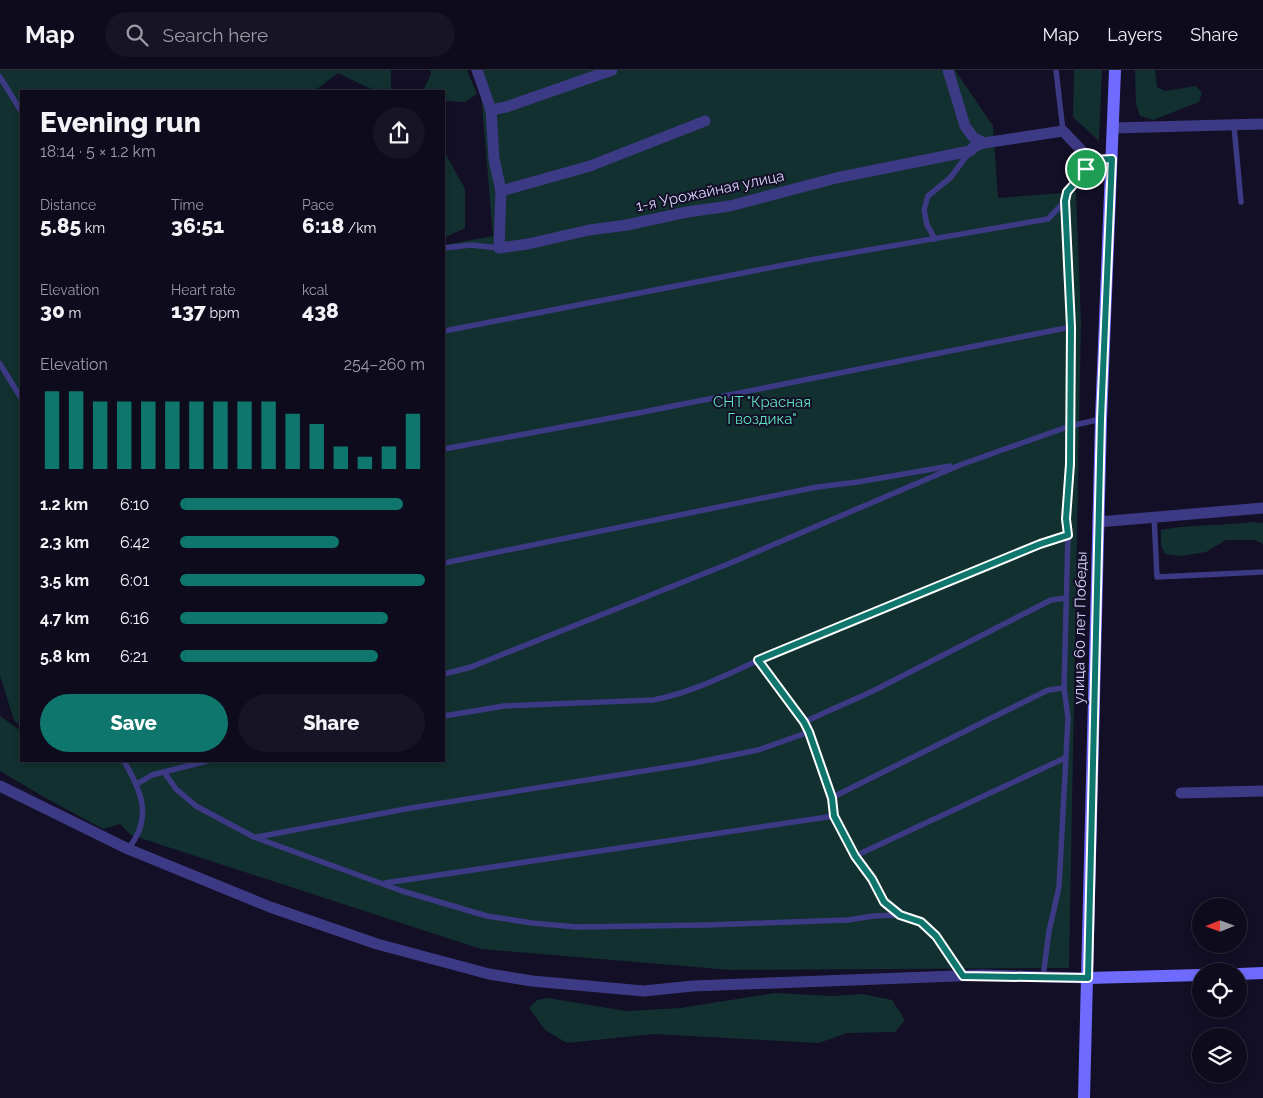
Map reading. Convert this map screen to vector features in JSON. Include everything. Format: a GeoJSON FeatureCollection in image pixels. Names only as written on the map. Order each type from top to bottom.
{"type":"FeatureCollection","features":[{"type":"Feature","properties":{"kind":"street"},"geometry":{"type":"LineString","coordinates":[[477,70],[491,110],[494,159],[501,191],[499,248]]}},
{"type":"Feature","properties":{"kind":"street"},"geometry":{"type":"LineString","coordinates":[[491,110],[506,107],[612,70]]}},
{"type":"Feature","properties":{"kind":"street"},"geometry":{"type":"LineString","coordinates":[[948,70],[965,126],[973,137],[984,142],[1063,131],[1082,152],[1095,160],[1112,159]]}},
{"type":"Feature","properties":{"kind":"street","name":"улица 60 лет Победы"},"geometry":{"type":"LineString","coordinates":[[1084,1098],[1101,419],[1115,70]]}},
{"type":"Feature","properties":{"kind":"street"},"geometry":{"type":"LineString","coordinates":[[501,191],[590,166],[705,121]]}},
{"type":"Feature","properties":{"kind":"street"},"geometry":{"type":"LineString","coordinates":[[1114,128],[1263,124]]}},
{"type":"Feature","properties":{"kind":"street","name":"1-я Урожайная улица"},"geometry":{"type":"LineString","coordinates":[[499,248],[528,244],[589,230],[627,225],[687,212],[730,206],[836,178],[970,151],[975,146],[984,142]]}},
{"type":"Feature","properties":{"kind":"street"},"geometry":{"type":"LineString","coordinates":[[1098,522],[1263,508]]}},
{"type":"Feature","properties":{"kind":"street"},"geometry":{"type":"LineString","coordinates":[[0,786],[128,849],[270,907],[377,944],[490,974],[532,981],[644,991],[693,986],[963,976],[1088,978],[1192,975]]}},
{"type":"Feature","properties":{"kind":"street"},"geometry":{"type":"LineString","coordinates":[[1181,792],[1263,791]]}},
{"type":"Feature","properties":{"kind":"street"},"geometry":{"type":"LineString","coordinates":[[1247,974],[1263,973]]}},
{"type":"Feature","properties":{"kind":"lane"},"geometry":{"type":"LineString","coordinates":[[1056,70],[1063,131]]}},
{"type":"Feature","properties":{"kind":"lane"},"geometry":{"type":"LineString","coordinates":[[0,76],[20,109]]}},
{"type":"Feature","properties":{"kind":"lane"},"geometry":{"type":"LineString","coordinates":[[1234,126],[1241,202]]}},
{"type":"Feature","properties":{"kind":"lane"},"geometry":{"type":"LineString","coordinates":[[935,239],[927,225],[924,210],[928,196],[950,178],[970,151]]}},
{"type":"Feature","properties":{"kind":"lane"},"geometry":{"type":"LineString","coordinates":[[1043,977],[1048,932],[1059,887],[1068,718],[1064,688],[1068,535],[1066,519],[1070,464],[1071,327],[1065,201],[1067,192],[1095,160]]}},
{"type":"Feature","properties":{"kind":"lane"},"geometry":{"type":"LineString","coordinates":[[445,331],[791,263],[1048,219],[1065,201]]}},
{"type":"Feature","properties":{"kind":"lane"},"geometry":{"type":"LineString","coordinates":[[445,248],[471,245],[499,248]]}},
{"type":"Feature","properties":{"kind":"lane"},"geometry":{"type":"LineString","coordinates":[[445,449],[638,413],[1071,327]]}},
{"type":"Feature","properties":{"kind":"lane"},"geometry":{"type":"LineString","coordinates":[[0,364],[20,396]]}},
{"type":"Feature","properties":{"kind":"lane"},"geometry":{"type":"LineString","coordinates":[[445,674],[471,668],[728,564],[960,465],[1070,426],[1101,419]]}},
{"type":"Feature","properties":{"kind":"lane"},"geometry":{"type":"LineString","coordinates":[[445,563],[817,488],[960,465]]}},
{"type":"Feature","properties":{"kind":"lane"},"geometry":{"type":"LineString","coordinates":[[1154,516],[1157,577],[1263,572]]}},
{"type":"Feature","properties":{"kind":"lane"},"geometry":{"type":"LineString","coordinates":[[445,716],[504,706],[653,700],[669,697],[1040,544],[1068,535]]}},
{"type":"Feature","properties":{"kind":"lane"},"geometry":{"type":"LineString","coordinates":[[804,722],[873,691],[1051,600],[1066,598]]}},
{"type":"Feature","properties":{"kind":"lane"},"geometry":{"type":"LineString","coordinates":[[758,660],[804,722],[809,732],[832,798],[834,816],[855,856],[872,879],[884,902],[900,915]]}},
{"type":"Feature","properties":{"kind":"lane"},"geometry":{"type":"LineString","coordinates":[[832,798],[1048,690],[1064,688]]}},
{"type":"Feature","properties":{"kind":"lane"},"geometry":{"type":"LineString","coordinates":[[254,837],[410,808],[758,750],[809,732]]}},
{"type":"Feature","properties":{"kind":"lane"},"geometry":{"type":"LineString","coordinates":[[855,856],[1065,758]]}},
{"type":"Feature","properties":{"kind":"lane"},"geometry":{"type":"LineString","coordinates":[[125,762],[137,784],[141,799],[143,821],[137,838],[128,849]]}},
{"type":"Feature","properties":{"kind":"lane"},"geometry":{"type":"LineString","coordinates":[[137,784],[164,772],[203,762]]}},
{"type":"Feature","properties":{"kind":"lane"},"geometry":{"type":"LineString","coordinates":[[164,772],[176,789],[196,806],[254,837],[383,884],[488,916],[532,923],[577,927],[839,921],[873,916],[900,915],[921,922],[936,936],[963,976]]}},
{"type":"Feature","properties":{"kind":"lane"},"geometry":{"type":"LineString","coordinates":[[383,884],[834,816]]}},
{"type":"Feature","properties":{"kind":"green space"},"geometry":{"type":"Polygon","coordinates":[[[0,70],[391,70],[391,90],[373,90],[338,73],[317,90],[20,90],[20,726],[14,720],[0,676],[0,70]]]}},
{"type":"Feature","properties":{"kind":"green space"},"geometry":{"type":"Polygon","coordinates":[[[430,70],[467,70],[477,94],[465,102],[445,101],[445,90],[423,90],[431,74],[430,70]]]}},
{"type":"Feature","properties":{"kind":"green space","name":"СНТ \"Красная Гвоздика\""},"geometry":{"type":"Polygon","coordinates":[[[471,70],[955,70],[993,126],[998,198],[1076,192],[1081,322],[1069,968],[731,970],[481,949],[131,835],[120,824],[103,829],[0,771],[0,716],[20,730],[20,762],[445,762],[445,245],[493,236],[481,92],[471,70]]]}},
{"type":"Feature","properties":{"kind":"green space"},"geometry":{"type":"Polygon","coordinates":[[[1074,70],[1102,70],[1099,141],[1073,117],[1074,70]]]}},
{"type":"Feature","properties":{"kind":"green space"},"geometry":{"type":"Polygon","coordinates":[[[1135,70],[1155,70],[1157,87],[1165,91],[1196,86],[1202,93],[1199,102],[1153,120],[1140,116],[1136,104],[1135,70]]]}},
{"type":"Feature","properties":{"kind":"green space"},"geometry":{"type":"Polygon","coordinates":[[[445,153],[465,189],[465,228],[445,238],[445,153]]]}},
{"type":"Feature","properties":{"kind":"green space"},"geometry":{"type":"Polygon","coordinates":[[[1254,522],[1263,523],[1263,544],[1255,540],[1226,540],[1206,552],[1180,556],[1165,554],[1161,545],[1161,530],[1254,522]]]}},
{"type":"Feature","properties":{"kind":"green space"},"geometry":{"type":"Polygon","coordinates":[[[775,993],[832,996],[862,994],[892,1000],[905,1020],[895,1032],[847,1033],[819,1043],[653,1034],[567,1043],[545,1030],[529,1008],[537,1000],[548,998],[626,1011],[680,1008],[775,993]]]}},
{"type":"Feature","properties":{"kind":"route"},"geometry":{"type":"LineString","coordinates":[[1112,159],[1101,419],[1088,978],[963,976],[936,936],[921,922],[900,915],[884,902],[872,879],[855,856],[834,816],[832,798],[804,722],[758,660],[1040,544],[1068,535],[1066,519],[1070,464],[1071,327],[1065,201],[1067,192],[1086,169],[1095,160],[1112,159]]}}]}
